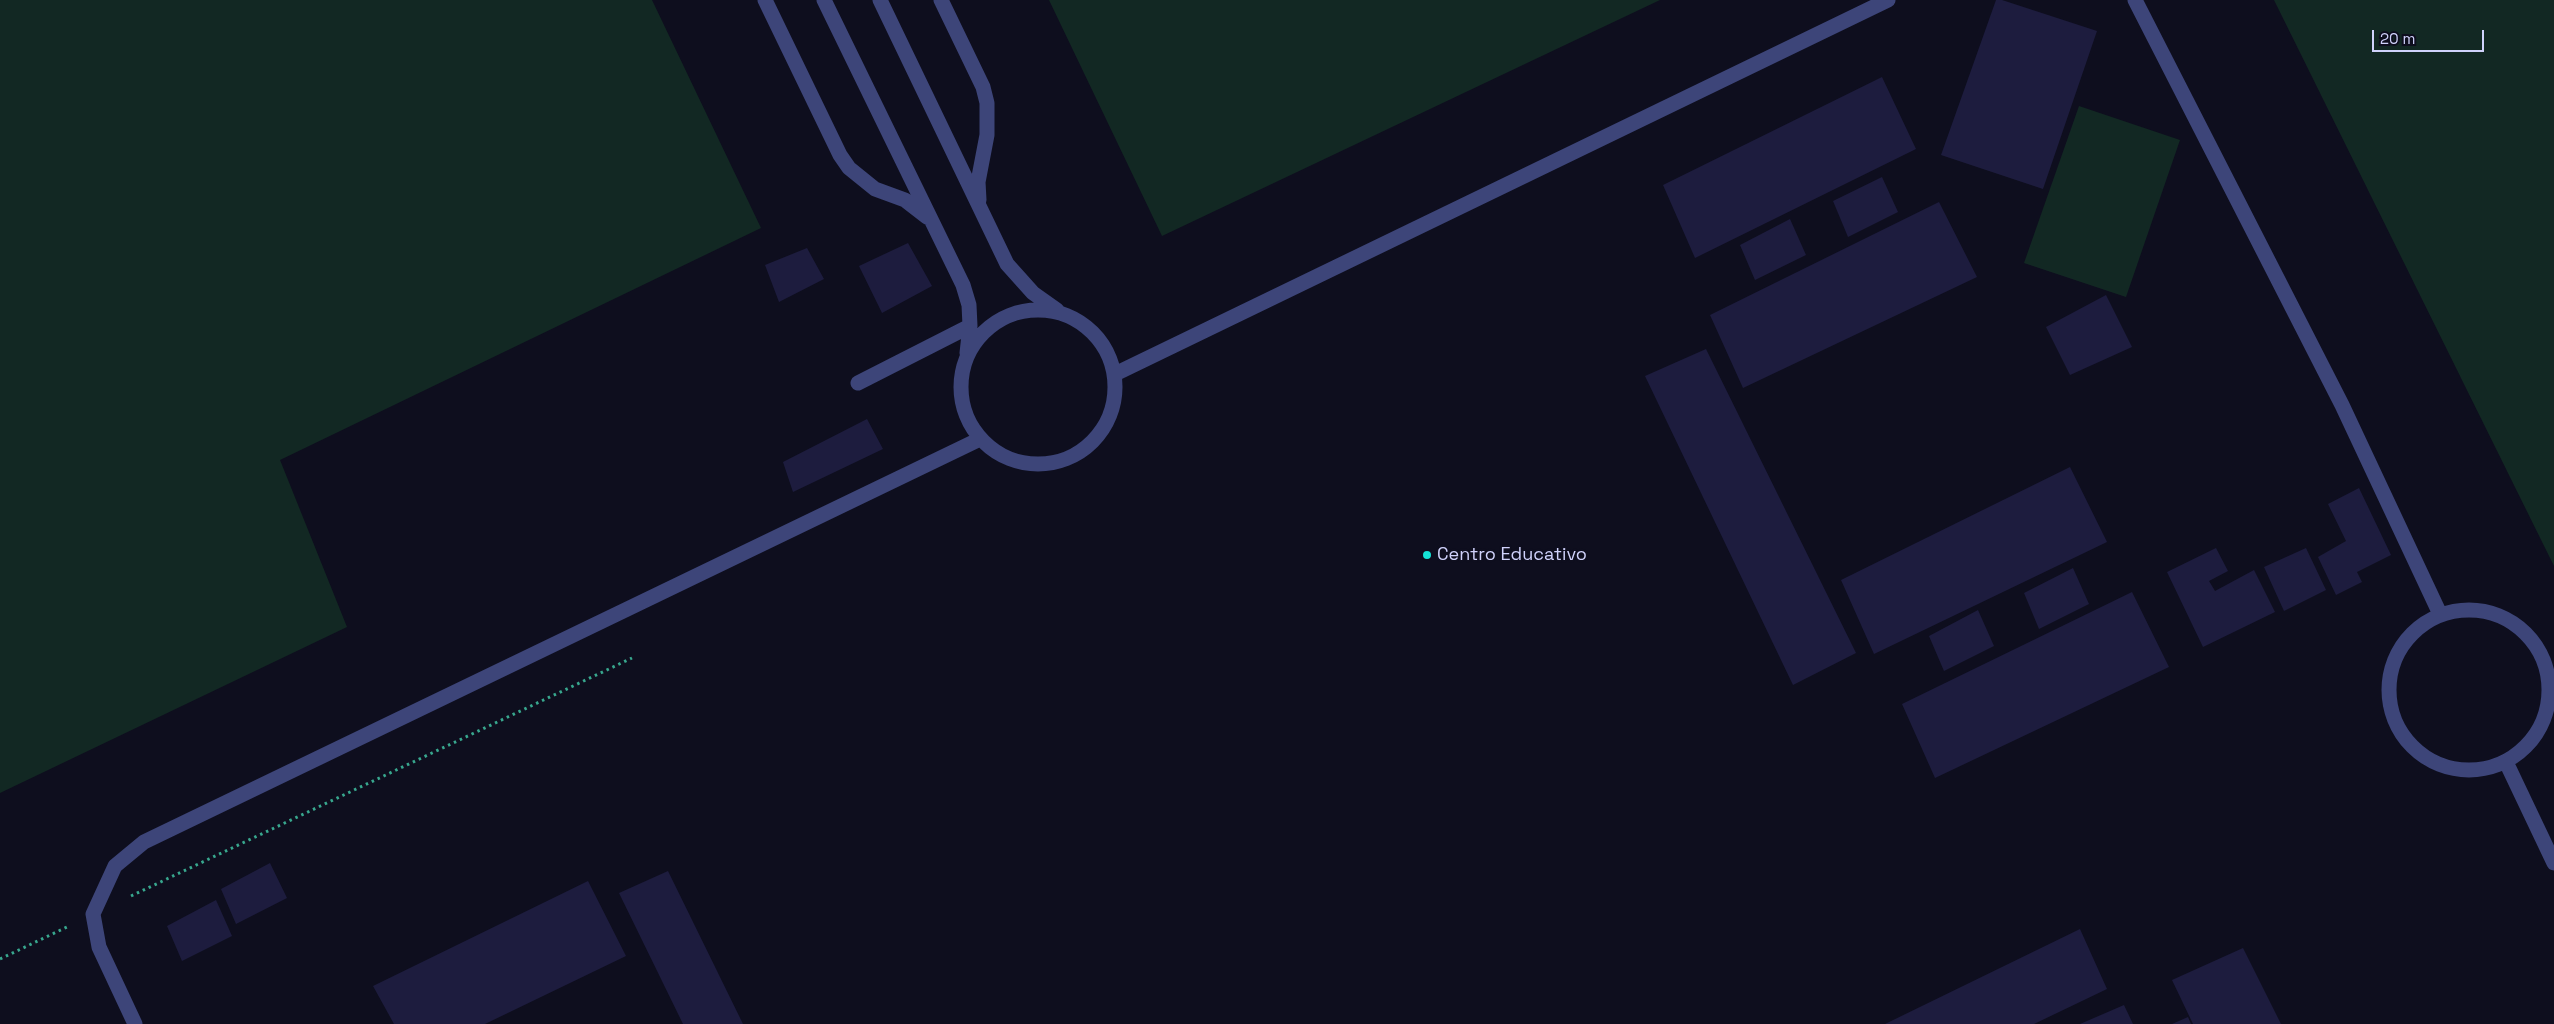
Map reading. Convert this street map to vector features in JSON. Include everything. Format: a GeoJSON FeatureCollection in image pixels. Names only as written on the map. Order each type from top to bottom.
{"type":"FeatureCollection","features":[{"type":"Feature","properties":{"kind":"street"},"geometry":{"type":"LineString","coordinates":[[765,0],[840,155],[849,168],[875,188],[904,200],[918,209],[927,217],[939,236]]}},
{"type":"Feature","properties":{"kind":"street"},"geometry":{"type":"LineString","coordinates":[[824,0],[963,286],[968,305],[970,326],[966,356],[961,371],[960,395],[966,418],[980,439],[999,454],[1021,463],[1046,464],[1070,458],[1090,445],[1106,426],[1115,401],[1115,374],[1106,349],[1088,328],[1048,304],[1019,279],[1007,264],[880,0]]}},
{"type":"Feature","properties":{"kind":"street"},"geometry":{"type":"LineString","coordinates":[[941,0],[982,87],[987,103],[987,135],[978,182],[984,215]]}},
{"type":"Feature","properties":{"kind":"street"},"geometry":{"type":"LineString","coordinates":[[1115,374],[1888,0]]}},
{"type":"Feature","properties":{"kind":"street"},"geometry":{"type":"LineString","coordinates":[[2135,0],[2342,405],[2440,614]]}},
{"type":"Feature","properties":{"kind":"street"},"geometry":{"type":"LineString","coordinates":[[961,371],[970,348],[988,328],[1011,314],[1038,310],[1065,314]]}},
{"type":"Feature","properties":{"kind":"street"},"geometry":{"type":"LineString","coordinates":[[858,383],[970,326]]}},
{"type":"Feature","properties":{"kind":"street"},"geometry":{"type":"LineString","coordinates":[[135,1024],[99,947],[93,914],[115,866],[144,842],[980,439]]}},
{"type":"Feature","properties":{"kind":"street"},"geometry":{"type":"LineString","coordinates":[[2466,609],[2494,613],[2518,625],[2537,645],[2548,670],[2550,697],[2543,724],[2528,746],[2506,762],[2481,770],[2455,770],[2430,760],[2410,745],[2395,723],[2388,698],[2390,671],[2400,647],[2417,628],[2440,614],[2466,609]]}},
{"type":"Feature","properties":{"kind":"street"},"geometry":{"type":"LineString","coordinates":[[2506,762],[2554,863]]}},
{"type":"Feature","properties":{"kind":"path"},"geometry":{"type":"LineString","coordinates":[[0,959],[632,658]]}},
{"type":"Feature","properties":{"kind":"green space"},"geometry":{"type":"Polygon","coordinates":[[[0,0],[652,0],[761,228],[280,460],[347,627],[0,793],[0,0]]]}},
{"type":"Feature","properties":{"kind":"green space"},"geometry":{"type":"Polygon","coordinates":[[[1049,0],[1660,0],[1162,236],[1049,0]]]}},
{"type":"Feature","properties":{"kind":"green space"},"geometry":{"type":"Polygon","coordinates":[[[2274,0],[2554,0],[2554,566],[2274,0]]]}},
{"type":"Feature","properties":{"kind":"green space"},"geometry":{"type":"Polygon","coordinates":[[[2079,106],[2180,140],[2126,297],[2024,263],[2079,106]]]}},
{"type":"Feature","properties":{"kind":"building"},"geometry":{"type":"Polygon","coordinates":[[[1996,0],[2002,0],[2097,31],[2043,189],[1941,155],[1996,0]]]}},
{"type":"Feature","properties":{"kind":"building"},"geometry":{"type":"Polygon","coordinates":[[[1882,77],[1916,149],[1695,258],[1663,185],[1882,77]]]}},
{"type":"Feature","properties":{"kind":"building"},"geometry":{"type":"Polygon","coordinates":[[[1882,177],[1898,212],[1848,237],[1833,201],[1882,177]]]}},
{"type":"Feature","properties":{"kind":"building"},"geometry":{"type":"Polygon","coordinates":[[[1939,202],[1977,277],[1743,388],[1710,315],[1939,202]]]}},
{"type":"Feature","properties":{"kind":"building"},"geometry":{"type":"Polygon","coordinates":[[[1790,219],[1806,255],[1755,280],[1740,245],[1790,219]]]}},
{"type":"Feature","properties":{"kind":"building"},"geometry":{"type":"Polygon","coordinates":[[[908,243],[932,286],[882,313],[859,266],[908,243]]]}},
{"type":"Feature","properties":{"kind":"building"},"geometry":{"type":"Polygon","coordinates":[[[807,248],[824,279],[779,302],[765,265],[807,248]]]}},
{"type":"Feature","properties":{"kind":"building"},"geometry":{"type":"Polygon","coordinates":[[[2106,295],[2132,347],[2070,375],[2046,327],[2106,295]]]}},
{"type":"Feature","properties":{"kind":"building"},"geometry":{"type":"Polygon","coordinates":[[[1706,349],[1856,653],[1793,685],[1645,376],[1706,349]]]}},
{"type":"Feature","properties":{"kind":"building"},"geometry":{"type":"Polygon","coordinates":[[[867,419],[883,449],[793,492],[783,462],[867,419]]]}},
{"type":"Feature","properties":{"kind":"building"},"geometry":{"type":"Polygon","coordinates":[[[2070,467],[2107,542],[1874,654],[1841,580],[2070,467]]]}},
{"type":"Feature","properties":{"kind":"building"},"geometry":{"type":"Polygon","coordinates":[[[2359,488],[2391,555],[2357,572],[2362,582],[2336,595],[2318,557],[2346,541],[2328,504],[2359,488]]]}},
{"type":"Feature","properties":{"kind":"building"},"geometry":{"type":"Polygon","coordinates":[[[2216,548],[2228,571],[2209,581],[2215,591],[2254,570],[2275,612],[2203,647],[2167,572],[2216,548]]]}},
{"type":"Feature","properties":{"kind":"building"},"geometry":{"type":"Polygon","coordinates":[[[2306,548],[2326,590],[2284,611],[2264,567],[2306,548]]]}},
{"type":"Feature","properties":{"kind":"building"},"geometry":{"type":"Polygon","coordinates":[[[2073,568],[2089,604],[2039,629],[2024,593],[2073,568]]]}},
{"type":"Feature","properties":{"kind":"building"},"geometry":{"type":"Polygon","coordinates":[[[2132,592],[2169,667],[1935,778],[1902,704],[2132,592]]]}},
{"type":"Feature","properties":{"kind":"building"},"geometry":{"type":"Polygon","coordinates":[[[1978,610],[1994,646],[1944,671],[1929,636],[1978,610]]]}},
{"type":"Feature","properties":{"kind":"building"},"geometry":{"type":"Polygon","coordinates":[[[270,863],[287,898],[236,924],[221,889],[270,863]]]}},
{"type":"Feature","properties":{"kind":"building"},"geometry":{"type":"Polygon","coordinates":[[[668,871],[743,1024],[683,1024],[619,893],[668,871]]]}},
{"type":"Feature","properties":{"kind":"building"},"geometry":{"type":"Polygon","coordinates":[[[588,881],[626,956],[485,1024],[394,1024],[373,986],[588,881]]]}},
{"type":"Feature","properties":{"kind":"building"},"geometry":{"type":"Polygon","coordinates":[[[216,900],[232,936],[182,961],[167,926],[216,900]]]}},
{"type":"Feature","properties":{"kind":"building"},"geometry":{"type":"Polygon","coordinates":[[[2080,929],[2107,989],[2034,1024],[1885,1024],[2080,929]]]}},
{"type":"Feature","properties":{"kind":"building"},"geometry":{"type":"Polygon","coordinates":[[[2243,948],[2281,1024],[2193,1024],[2172,980],[2243,948]]]}},
{"type":"Feature","properties":{"kind":"building"},"geometry":{"type":"Polygon","coordinates":[[[2124,1005],[2133,1024],[2080,1024],[2124,1005]]]}},
{"type":"Feature","properties":{"kind":"building"},"geometry":{"type":"Polygon","coordinates":[[[2188,1017],[2191,1024],[2172,1024],[2188,1017]]]}},
{"type":"Feature","properties":{"kind":"place","name":"Centro Educativo"},"geometry":{"type":"Point","coordinates":[1427,555]}}]}
